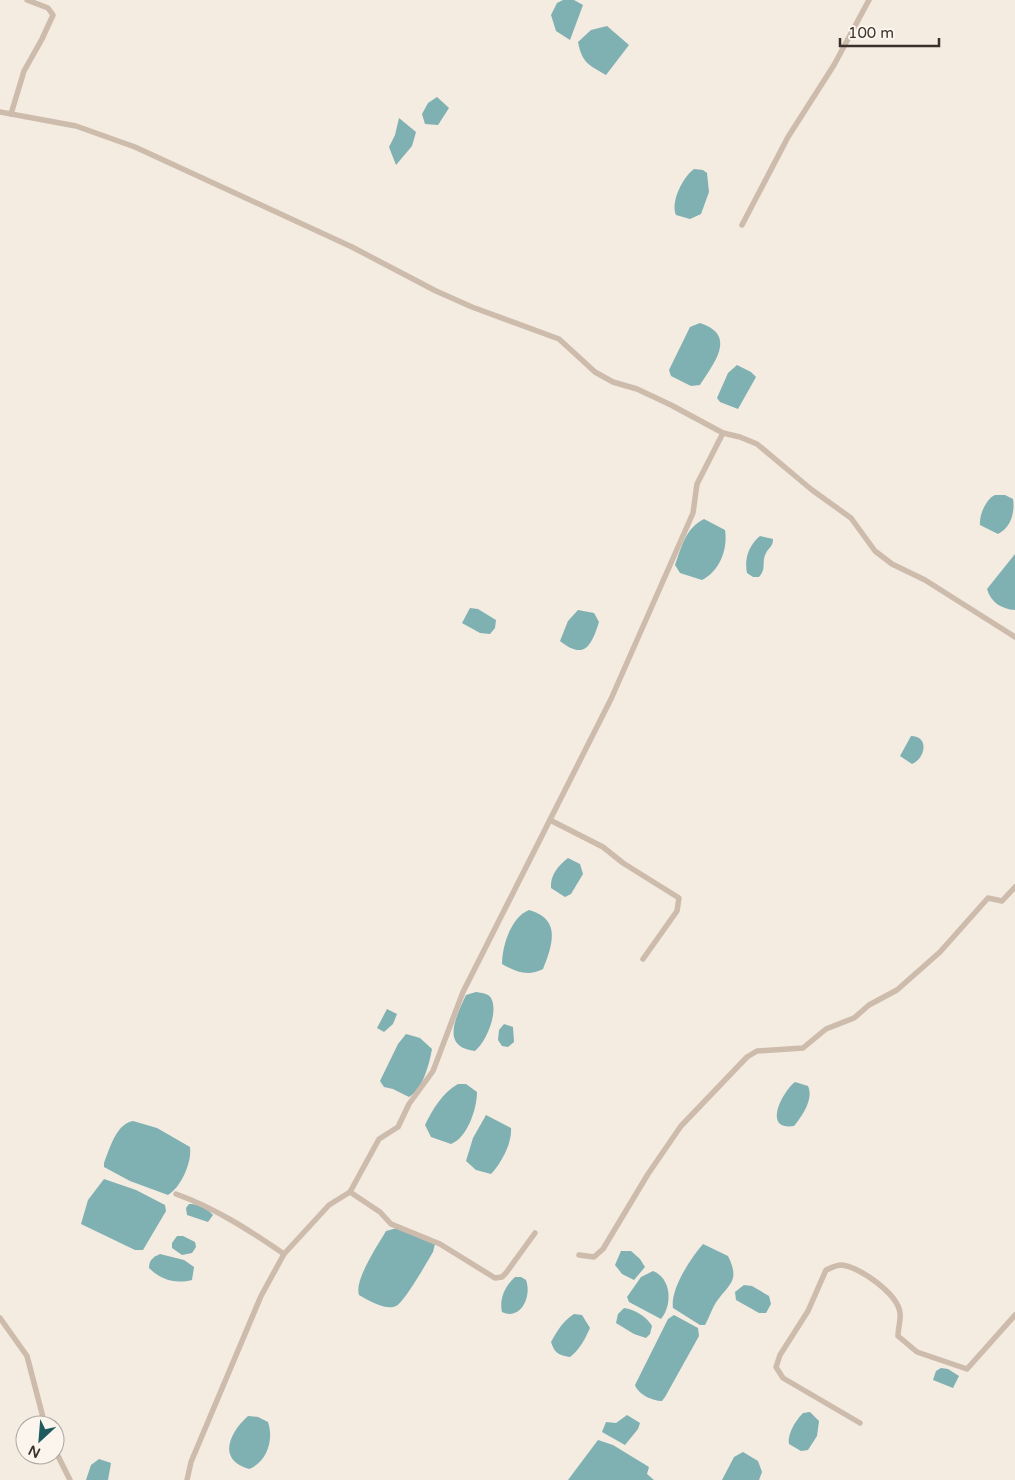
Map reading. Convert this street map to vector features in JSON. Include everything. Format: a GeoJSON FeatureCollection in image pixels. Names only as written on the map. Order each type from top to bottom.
{"type":"FeatureCollection","features":[{"type":"Feature","properties":{"kind":"street"},"geometry":{"type":"LineString","coordinates":[[11,114],[24,71],[53,15],[48,8],[27,0]]}},
{"type":"Feature","properties":{"kind":"street"},"geometry":{"type":"LineString","coordinates":[[742,225],[788,137],[834,65],[869,0]]}},
{"type":"Feature","properties":{"kind":"street"},"geometry":{"type":"LineString","coordinates":[[0,112],[76,126],[135,147],[352,247],[436,291],[559,339],[601,376],[671,404],[723,433],[740,437],[756,444],[818,495],[851,518],[875,551],[892,564],[925,580],[1015,637]]}},
{"type":"Feature","properties":{"kind":"street"},"geometry":{"type":"LineString","coordinates":[[187,1480],[191,1462],[261,1296],[284,1254],[329,1204],[350,1192],[379,1139],[398,1127],[409,1104],[433,1072],[463,992],[627,664],[693,513],[697,484],[723,433]]}},
{"type":"Feature","properties":{"kind":"street"},"geometry":{"type":"LineString","coordinates":[[550,820],[603,847],[623,863],[679,898],[678,911],[643,959]]}},
{"type":"Feature","properties":{"kind":"street"},"geometry":{"type":"LineString","coordinates":[[579,1255],[594,1257],[602,1249],[648,1174],[681,1126],[747,1057],[757,1051],[803,1048],[826,1029],[854,1018],[869,1005],[897,990],[923,968],[940,952],[988,898],[1002,901],[1015,887]]}},
{"type":"Feature","properties":{"kind":"street"},"geometry":{"type":"LineString","coordinates":[[350,1192],[380,1212],[391,1224],[440,1244],[495,1278],[502,1277],[506,1273],[535,1233]]}},
{"type":"Feature","properties":{"kind":"street"},"geometry":{"type":"LineString","coordinates":[[176,1194],[200,1203],[246,1228],[284,1254]]}},
{"type":"Feature","properties":{"kind":"street"},"geometry":{"type":"LineString","coordinates":[[860,1424],[783,1378],[776,1367],[780,1355],[808,1311],[826,1270],[839,1265],[852,1268],[871,1279],[893,1295],[900,1313],[897,1323],[898,1336],[917,1352],[968,1369],[1015,1314]]}},
{"type":"Feature","properties":{"kind":"street"},"geometry":{"type":"LineString","coordinates":[[0,1318],[27,1356],[43,1415]]}},
{"type":"Feature","properties":{"kind":"street"},"geometry":{"type":"LineString","coordinates":[[62,1465],[70,1480]]}},
{"type":"Feature","properties":{"kind":"water"},"geometry":{"type":"Polygon","coordinates":[[[563,0],[574,0],[583,5],[570,40],[556,31],[551,15],[557,3],[563,0]]]}},
{"type":"Feature","properties":{"kind":"water"},"geometry":{"type":"Polygon","coordinates":[[[607,26],[629,45],[606,75],[587,63],[578,42],[591,30],[607,26]]]}},
{"type":"Feature","properties":{"kind":"water"},"geometry":{"type":"Polygon","coordinates":[[[437,97],[449,108],[438,125],[425,124],[422,114],[428,103],[437,97]]]}},
{"type":"Feature","properties":{"kind":"water"},"geometry":{"type":"Polygon","coordinates":[[[399,118],[416,132],[412,146],[396,165],[389,147],[395,135],[399,118]]]}},
{"type":"Feature","properties":{"kind":"water"},"geometry":{"type":"Polygon","coordinates":[[[694,169],[703,170],[707,173],[709,192],[701,214],[690,219],[676,215],[675,203],[682,184],[694,169]]]}},
{"type":"Feature","properties":{"kind":"water"},"geometry":{"type":"Polygon","coordinates":[[[700,323],[711,328],[718,335],[720,350],[700,385],[691,386],[671,376],[669,370],[690,327],[700,323]]]}},
{"type":"Feature","properties":{"kind":"water"},"geometry":{"type":"Polygon","coordinates":[[[737,365],[751,372],[756,377],[738,409],[720,402],[717,398],[728,373],[737,365]]]}},
{"type":"Feature","properties":{"kind":"water"},"geometry":{"type":"Polygon","coordinates":[[[995,495],[1005,495],[1013,499],[1013,514],[1009,524],[998,534],[980,525],[984,508],[995,495]]]}},
{"type":"Feature","properties":{"kind":"water"},"geometry":{"type":"Polygon","coordinates":[[[704,519],[725,530],[726,537],[724,552],[718,565],[714,571],[702,580],[680,573],[675,565],[688,533],[704,519]]]}},
{"type":"Feature","properties":{"kind":"water"},"geometry":{"type":"Polygon","coordinates":[[[760,536],[773,539],[773,542],[765,556],[761,574],[759,577],[753,577],[747,573],[747,558],[750,548],[760,536]]]}},
{"type":"Feature","properties":{"kind":"water"},"geometry":{"type":"Polygon","coordinates":[[[1015,554],[1015,610],[994,602],[987,589],[1015,554]]]}},
{"type":"Feature","properties":{"kind":"water"},"geometry":{"type":"Polygon","coordinates":[[[470,608],[478,609],[496,620],[495,628],[490,634],[480,633],[462,623],[470,608]]]}},
{"type":"Feature","properties":{"kind":"water"},"geometry":{"type":"Polygon","coordinates":[[[578,610],[594,613],[599,622],[593,638],[586,648],[575,650],[560,641],[568,621],[578,610]]]}},
{"type":"Feature","properties":{"kind":"water"},"geometry":{"type":"Polygon","coordinates":[[[911,736],[921,740],[924,748],[917,761],[912,764],[900,756],[911,736]]]}},
{"type":"Feature","properties":{"kind":"water"},"geometry":{"type":"Polygon","coordinates":[[[568,858],[580,864],[583,874],[571,894],[565,897],[551,888],[551,883],[555,871],[568,858]]]}},
{"type":"Feature","properties":{"kind":"water"},"geometry":{"type":"Polygon","coordinates":[[[529,910],[539,914],[546,920],[552,934],[550,951],[543,969],[532,973],[517,971],[502,964],[506,941],[513,925],[517,919],[529,910]]]}},
{"type":"Feature","properties":{"kind":"water"},"geometry":{"type":"Polygon","coordinates":[[[476,992],[490,996],[493,1011],[487,1034],[475,1051],[457,1044],[454,1030],[458,1012],[466,995],[476,992]]]}},
{"type":"Feature","properties":{"kind":"water"},"geometry":{"type":"Polygon","coordinates":[[[387,1009],[397,1014],[393,1024],[384,1032],[377,1028],[387,1009]]]}},
{"type":"Feature","properties":{"kind":"water"},"geometry":{"type":"Polygon","coordinates":[[[504,1024],[513,1027],[514,1042],[508,1047],[502,1046],[498,1040],[499,1030],[504,1024]]]}},
{"type":"Feature","properties":{"kind":"water"},"geometry":{"type":"Polygon","coordinates":[[[406,1034],[420,1038],[432,1049],[422,1083],[409,1097],[384,1087],[380,1081],[398,1044],[406,1034]]]}},
{"type":"Feature","properties":{"kind":"water"},"geometry":{"type":"Polygon","coordinates":[[[795,1082],[808,1086],[808,1102],[804,1112],[794,1126],[784,1126],[779,1123],[777,1117],[778,1110],[785,1094],[795,1082]]]}},
{"type":"Feature","properties":{"kind":"water"},"geometry":{"type":"Polygon","coordinates":[[[458,1084],[466,1084],[477,1092],[477,1099],[470,1122],[462,1136],[451,1144],[431,1137],[425,1125],[438,1102],[458,1084]]]}},
{"type":"Feature","properties":{"kind":"water"},"geometry":{"type":"Polygon","coordinates":[[[486,1115],[511,1128],[510,1140],[505,1153],[491,1174],[476,1170],[466,1161],[473,1138],[486,1115]]]}},
{"type":"Feature","properties":{"kind":"water"},"geometry":{"type":"Polygon","coordinates":[[[133,1121],[157,1128],[190,1147],[185,1174],[168,1195],[130,1181],[104,1167],[114,1138],[122,1127],[133,1121]]]}},
{"type":"Feature","properties":{"kind":"water"},"geometry":{"type":"Polygon","coordinates":[[[104,1179],[136,1190],[165,1205],[166,1211],[143,1250],[135,1250],[81,1224],[88,1200],[104,1179]]]}},
{"type":"Feature","properties":{"kind":"water"},"geometry":{"type":"Polygon","coordinates":[[[189,1204],[202,1207],[213,1215],[208,1222],[187,1215],[186,1208],[189,1204]]]}},
{"type":"Feature","properties":{"kind":"water"},"geometry":{"type":"Polygon","coordinates":[[[397,1228],[435,1244],[433,1252],[404,1298],[396,1306],[387,1307],[359,1295],[358,1289],[363,1272],[386,1231],[397,1228]]]}},
{"type":"Feature","properties":{"kind":"water"},"geometry":{"type":"Polygon","coordinates":[[[177,1236],[183,1236],[195,1242],[196,1247],[192,1253],[182,1255],[172,1248],[172,1243],[177,1236]]]}},
{"type":"Feature","properties":{"kind":"water"},"geometry":{"type":"Polygon","coordinates":[[[703,1244],[728,1256],[732,1265],[733,1277],[715,1304],[705,1325],[700,1325],[673,1308],[673,1300],[682,1274],[703,1244]]]}},
{"type":"Feature","properties":{"kind":"water"},"geometry":{"type":"Polygon","coordinates":[[[621,1251],[631,1251],[640,1259],[645,1267],[634,1280],[622,1274],[615,1265],[621,1251]]]}},
{"type":"Feature","properties":{"kind":"water"},"geometry":{"type":"Polygon","coordinates":[[[160,1254],[184,1260],[194,1267],[192,1280],[180,1282],[169,1280],[149,1268],[153,1258],[160,1254]]]}},
{"type":"Feature","properties":{"kind":"water"},"geometry":{"type":"Polygon","coordinates":[[[653,1271],[664,1279],[667,1285],[667,1306],[661,1319],[629,1302],[627,1297],[641,1277],[653,1271]]]}},
{"type":"Feature","properties":{"kind":"water"},"geometry":{"type":"Polygon","coordinates":[[[515,1277],[521,1277],[526,1280],[526,1300],[520,1310],[509,1314],[502,1312],[502,1298],[508,1284],[515,1277]]]}},
{"type":"Feature","properties":{"kind":"water"},"geometry":{"type":"Polygon","coordinates":[[[744,1285],[752,1286],[769,1296],[771,1304],[766,1313],[759,1313],[736,1300],[735,1292],[744,1285]]]}},
{"type":"Feature","properties":{"kind":"water"},"geometry":{"type":"Polygon","coordinates":[[[624,1308],[640,1314],[650,1323],[652,1326],[650,1334],[646,1338],[634,1334],[616,1323],[618,1314],[624,1308]]]}},
{"type":"Feature","properties":{"kind":"water"},"geometry":{"type":"Polygon","coordinates":[[[574,1314],[582,1315],[590,1328],[574,1354],[570,1357],[563,1356],[554,1349],[551,1342],[563,1323],[574,1314]]]}},
{"type":"Feature","properties":{"kind":"water"},"geometry":{"type":"Polygon","coordinates":[[[674,1315],[698,1328],[699,1336],[665,1397],[662,1401],[658,1401],[642,1394],[635,1385],[668,1319],[674,1315]]]}},
{"type":"Feature","properties":{"kind":"water"},"geometry":{"type":"Polygon","coordinates":[[[941,1368],[948,1369],[959,1376],[953,1388],[933,1380],[936,1371],[941,1368]]]}},
{"type":"Feature","properties":{"kind":"water"},"geometry":{"type":"Polygon","coordinates":[[[810,1412],[819,1421],[817,1436],[808,1450],[801,1451],[789,1444],[789,1436],[800,1416],[803,1413],[810,1412]]]}},
{"type":"Feature","properties":{"kind":"water"},"geometry":{"type":"Polygon","coordinates":[[[627,1415],[640,1423],[638,1429],[625,1445],[602,1432],[606,1422],[616,1423],[627,1415]]]}},
{"type":"Feature","properties":{"kind":"water"},"geometry":{"type":"Polygon","coordinates":[[[248,1416],[258,1417],[268,1422],[270,1429],[269,1443],[265,1456],[249,1469],[239,1465],[233,1459],[229,1445],[236,1430],[248,1416]]]}},
{"type":"Feature","properties":{"kind":"water"},"geometry":{"type":"Polygon","coordinates":[[[598,1440],[613,1445],[649,1467],[647,1474],[654,1480],[568,1480],[598,1440]]]}},
{"type":"Feature","properties":{"kind":"water"},"geometry":{"type":"Polygon","coordinates":[[[743,1452],[758,1461],[762,1472],[759,1480],[722,1480],[734,1457],[743,1452]]]}},
{"type":"Feature","properties":{"kind":"water"},"geometry":{"type":"Polygon","coordinates":[[[99,1459],[111,1463],[108,1480],[86,1480],[91,1465],[99,1459]]]}}]}
